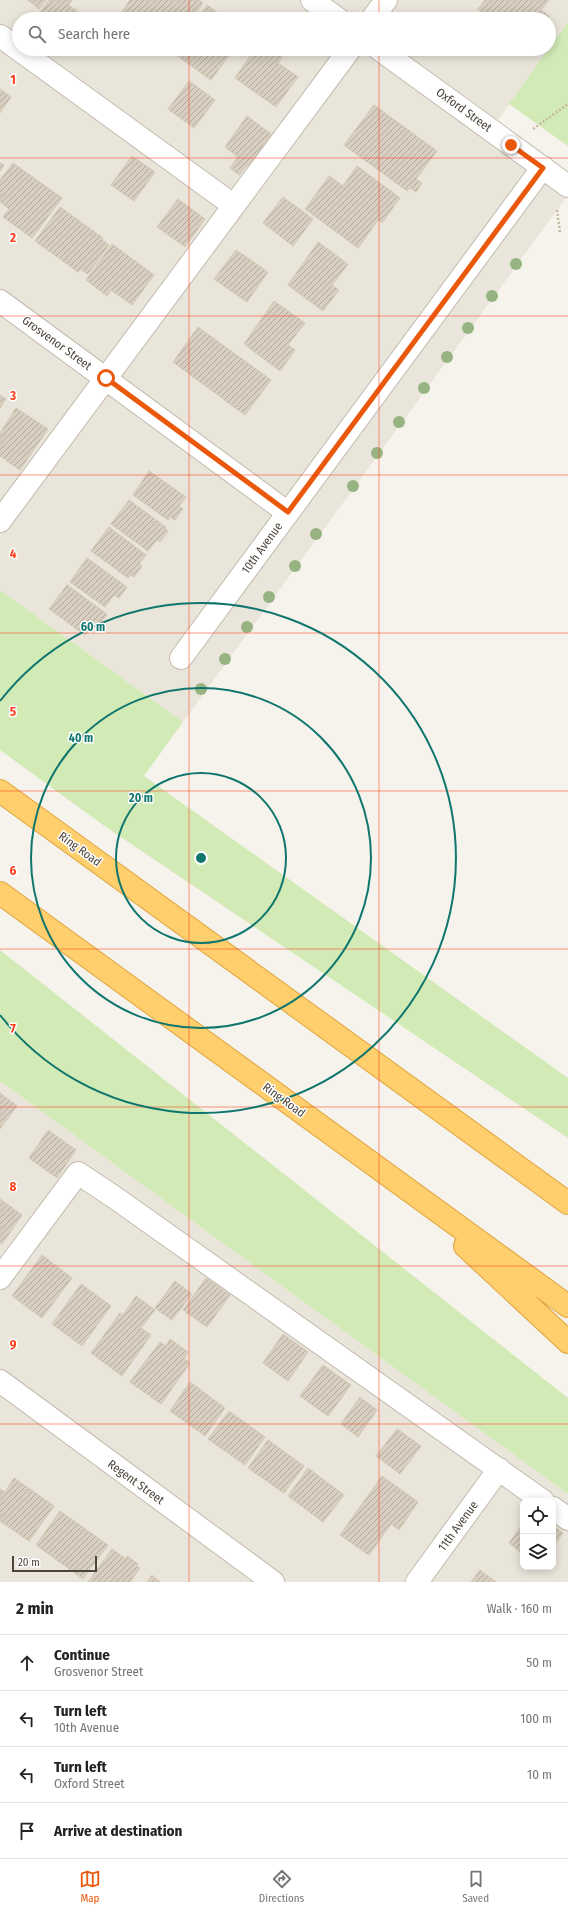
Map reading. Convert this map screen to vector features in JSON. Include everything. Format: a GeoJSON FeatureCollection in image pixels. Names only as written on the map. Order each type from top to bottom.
{"type":"FeatureCollection","features":[{"type":"Feature","properties":{"kind":"highway","name":"Ring Road"},"geometry":{"type":"LineString","coordinates":[[0,791],[564,1200]]}},
{"type":"Feature","properties":{"kind":"highway","name":"Ring Road"},"geometry":{"type":"LineString","coordinates":[[0,893],[398,1184],[568,1306]]}},
{"type":"Feature","properties":{"kind":"highway"},"geometry":{"type":"LineString","coordinates":[[398,1184],[568,1342]]}},
{"type":"Feature","properties":{"kind":"street"},"geometry":{"type":"LineString","coordinates":[[312,0],[328,12]]}},
{"type":"Feature","properties":{"kind":"street"},"geometry":{"type":"LineString","coordinates":[[377,12],[386,0]]}},
{"type":"Feature","properties":{"kind":"street"},"geometry":{"type":"LineString","coordinates":[[0,36],[12,45]]}},
{"type":"Feature","properties":{"kind":"street"},"geometry":{"type":"LineString","coordinates":[[28,56],[233,205]]}},
{"type":"Feature","properties":{"kind":"street"},"geometry":{"type":"LineString","coordinates":[[0,521],[345,56]]}},
{"type":"Feature","properties":{"kind":"street","name":"Oxford Street"},"geometry":{"type":"LineString","coordinates":[[390,56],[568,186]]}},
{"type":"Feature","properties":{"kind":"street","name":"10th Avenue"},"geometry":{"type":"LineString","coordinates":[[181,658],[543,168]]}},
{"type":"Feature","properties":{"kind":"street","name":"Grosvenor Street"},"geometry":{"type":"LineString","coordinates":[[0,301],[288,512]]}},
{"type":"Feature","properties":{"kind":"street"},"geometry":{"type":"LineString","coordinates":[[0,1278],[78,1174],[114,1196],[539,1498]]}},
{"type":"Feature","properties":{"kind":"street","name":"Regent Street"},"geometry":{"type":"LineString","coordinates":[[0,1381],[273,1582]]}},
{"type":"Feature","properties":{"kind":"street","name":"11th Avenue"},"geometry":{"type":"LineString","coordinates":[[417,1582],[499,1469]]}},
{"type":"Feature","properties":{"kind":"street"},"geometry":{"type":"LineString","coordinates":[[556,1510],[568,1519]]}},
{"type":"Feature","properties":{"kind":"path"},"geometry":{"type":"LineString","coordinates":[[511,145],[568,104]]}},
{"type":"Feature","properties":{"kind":"shaded area"},"geometry":{"type":"Polygon","coordinates":[[[0,0],[568,0],[568,22],[556,39],[556,12],[12,12],[12,56],[544,56],[491,130],[568,195],[183,722],[0,590],[0,0]]]}},
{"type":"Feature","properties":{"kind":"shaded area"},"geometry":{"type":"Polygon","coordinates":[[[0,1081],[568,1494],[568,1582],[0,1582],[0,1081]]]}},
{"type":"Feature","properties":{"kind":"green space"},"geometry":{"type":"Polygon","coordinates":[[[568,22],[568,146],[509,104],[544,56],[556,56],[556,39],[568,22]]]}},
{"type":"Feature","properties":{"kind":"green space"},"geometry":{"type":"Polygon","coordinates":[[[0,590],[183,722],[144,776],[568,1078],[568,1138],[106,827],[0,750],[0,590]]]}},
{"type":"Feature","properties":{"kind":"green space"},"geometry":{"type":"Polygon","coordinates":[[[0,950],[568,1398],[568,1494],[0,1081],[0,950]]]}},
{"type":"Feature","properties":{"kind":"building"},"geometry":{"type":"Polygon","coordinates":[[[28,0],[46,0],[39,9],[28,0]]]}},
{"type":"Feature","properties":{"kind":"building"},"geometry":{"type":"Polygon","coordinates":[[[49,0],[72,0],[68,5],[77,11],[76,12],[40,12],[49,0]]]}},
{"type":"Feature","properties":{"kind":"building"},"geometry":{"type":"Polygon","coordinates":[[[130,0],[199,0],[203,3],[196,12],[122,12],[130,0]]]}},
{"type":"Feature","properties":{"kind":"building"},"geometry":{"type":"Polygon","coordinates":[[[485,0],[549,0],[541,10],[544,12],[482,12],[478,9],[485,0]]]}},
{"type":"Feature","properties":{"kind":"building"},"geometry":{"type":"Polygon","coordinates":[[[207,5],[216,12],[202,12],[207,5]]]}},
{"type":"Feature","properties":{"kind":"building"},"geometry":{"type":"Polygon","coordinates":[[[177,56],[229,56],[211,80],[177,56]]]}},
{"type":"Feature","properties":{"kind":"building"},"geometry":{"type":"Polygon","coordinates":[[[250,56],[281,56],[282,57],[278,63],[298,77],[276,107],[235,78],[250,56]]]}},
{"type":"Feature","properties":{"kind":"building"},"geometry":{"type":"Polygon","coordinates":[[[189,81],[215,100],[194,128],[168,109],[189,81]]]}},
{"type":"Feature","properties":{"kind":"building"},"geometry":{"type":"Polygon","coordinates":[[[0,89],[11,97],[0,113],[0,89]]]}},
{"type":"Feature","properties":{"kind":"building"},"geometry":{"type":"Polygon","coordinates":[[[374,105],[437,151],[416,179],[422,183],[416,192],[410,188],[407,191],[344,145],[374,105]]]}},
{"type":"Feature","properties":{"kind":"building"},"geometry":{"type":"Polygon","coordinates":[[[247,116],[271,134],[249,165],[248,164],[239,175],[230,168],[238,157],[225,147],[247,116]]]}},
{"type":"Feature","properties":{"kind":"building"},"geometry":{"type":"Polygon","coordinates":[[[132,156],[155,172],[134,201],[111,185],[132,156]]]}},
{"type":"Feature","properties":{"kind":"building"},"geometry":{"type":"Polygon","coordinates":[[[0,163],[4,165],[0,171],[0,163]]]}},
{"type":"Feature","properties":{"kind":"building"},"geometry":{"type":"Polygon","coordinates":[[[13,163],[62,198],[32,238],[3,217],[9,209],[0,202],[0,180],[13,163]]]}},
{"type":"Feature","properties":{"kind":"building"},"geometry":{"type":"Polygon","coordinates":[[[357,166],[400,198],[382,223],[378,220],[358,248],[305,209],[329,176],[343,186],[357,166]]]}},
{"type":"Feature","properties":{"kind":"building"},"geometry":{"type":"Polygon","coordinates":[[[283,197],[313,219],[293,246],[263,223],[283,197]]]}},
{"type":"Feature","properties":{"kind":"building"},"geometry":{"type":"Polygon","coordinates":[[[178,199],[205,219],[185,247],[157,227],[178,199]]]}},
{"type":"Feature","properties":{"kind":"building"},"geometry":{"type":"Polygon","coordinates":[[[60,207],[103,238],[102,240],[109,245],[88,274],[80,269],[78,272],[35,241],[60,207]]]}},
{"type":"Feature","properties":{"kind":"building"},"geometry":{"type":"Polygon","coordinates":[[[318,242],[348,264],[332,285],[339,290],[323,311],[288,285],[318,242]]]}},
{"type":"Feature","properties":{"kind":"building"},"geometry":{"type":"Polygon","coordinates":[[[112,244],[154,275],[132,305],[111,290],[107,296],[86,280],[112,244]]]}},
{"type":"Feature","properties":{"kind":"building"},"geometry":{"type":"Polygon","coordinates":[[[236,250],[268,272],[247,302],[214,279],[236,250]]]}},
{"type":"Feature","properties":{"kind":"building"},"geometry":{"type":"Polygon","coordinates":[[[274,301],[305,323],[288,345],[295,350],[280,371],[244,344],[274,301]]]}},
{"type":"Feature","properties":{"kind":"building"},"geometry":{"type":"Polygon","coordinates":[[[198,327],[271,380],[245,415],[173,362],[198,327]]]}},
{"type":"Feature","properties":{"kind":"building"},"geometry":{"type":"Polygon","coordinates":[[[0,395],[6,399],[0,408],[0,395]]]}},
{"type":"Feature","properties":{"kind":"building"},"geometry":{"type":"Polygon","coordinates":[[[16,408],[48,429],[20,470],[0,456],[0,433],[16,408]]]}},
{"type":"Feature","properties":{"kind":"building"},"geometry":{"type":"Polygon","coordinates":[[[149,471],[186,497],[179,506],[183,509],[175,520],[170,517],[168,520],[133,495],[149,471]]]}},
{"type":"Feature","properties":{"kind":"building"},"geometry":{"type":"Polygon","coordinates":[[[129,500],[166,527],[165,528],[168,531],[160,542],[157,540],[148,551],[111,524],[129,500]]]}},
{"type":"Feature","properties":{"kind":"building"},"geometry":{"type":"Polygon","coordinates":[[[109,527],[146,555],[139,564],[142,566],[134,577],[131,575],[128,578],[91,551],[109,527]]]}},
{"type":"Feature","properties":{"kind":"building"},"geometry":{"type":"Polygon","coordinates":[[[87,558],[127,587],[119,598],[114,595],[105,607],[70,582],[87,558]]]}},
{"type":"Feature","properties":{"kind":"building"},"geometry":{"type":"Polygon","coordinates":[[[67,585],[107,614],[99,626],[94,623],[85,635],[49,609],[67,585]]]}},
{"type":"Feature","properties":{"kind":"building"},"geometry":{"type":"Polygon","coordinates":[[[0,1093],[17,1106],[0,1129],[0,1093]]]}},
{"type":"Feature","properties":{"kind":"building"},"geometry":{"type":"Polygon","coordinates":[[[48,1130],[76,1150],[57,1178],[29,1158],[48,1130]]]}},
{"type":"Feature","properties":{"kind":"building"},"geometry":{"type":"Polygon","coordinates":[[[0,1199],[22,1215],[2,1244],[0,1243],[0,1199]]]}},
{"type":"Feature","properties":{"kind":"building"},"geometry":{"type":"Polygon","coordinates":[[[42,1255],[72,1278],[42,1318],[12,1296],[42,1255]]]}},
{"type":"Feature","properties":{"kind":"building"},"geometry":{"type":"Polygon","coordinates":[[[206,1278],[230,1295],[207,1327],[183,1310],[206,1278]]]}},
{"type":"Feature","properties":{"kind":"building"},"geometry":{"type":"Polygon","coordinates":[[[175,1281],[192,1294],[172,1320],[155,1308],[175,1281]]]}},
{"type":"Feature","properties":{"kind":"building"},"geometry":{"type":"Polygon","coordinates":[[[81,1284],[111,1306],[82,1346],[52,1324],[81,1284]]]}},
{"type":"Feature","properties":{"kind":"building"},"geometry":{"type":"Polygon","coordinates":[[[136,1296],[155,1310],[141,1328],[151,1335],[122,1376],[91,1353],[120,1313],[123,1315],[136,1296]]]}},
{"type":"Feature","properties":{"kind":"building"},"geometry":{"type":"Polygon","coordinates":[[[283,1334],[308,1352],[288,1381],[263,1363],[283,1334]]]}},
{"type":"Feature","properties":{"kind":"building"},"geometry":{"type":"Polygon","coordinates":[[[170,1339],[188,1352],[184,1359],[190,1363],[161,1404],[130,1382],[160,1342],[166,1346],[170,1339]]]}},
{"type":"Feature","properties":{"kind":"building"},"geometry":{"type":"Polygon","coordinates":[[[323,1365],[351,1385],[328,1416],[300,1396],[323,1365]]]}},
{"type":"Feature","properties":{"kind":"building"},"geometry":{"type":"Polygon","coordinates":[[[190,1382],[225,1408],[205,1436],[170,1411],[190,1382]]]}},
{"type":"Feature","properties":{"kind":"building"},"geometry":{"type":"Polygon","coordinates":[[[360,1397],[377,1410],[358,1437],[341,1424],[360,1397]]]}},
{"type":"Feature","properties":{"kind":"building"},"geometry":{"type":"Polygon","coordinates":[[[229,1411],[265,1437],[245,1465],[208,1439],[229,1411]]]}},
{"type":"Feature","properties":{"kind":"building"},"geometry":{"type":"Polygon","coordinates":[[[397,1429],[421,1446],[400,1474],[376,1456],[397,1429]]]}},
{"type":"Feature","properties":{"kind":"building"},"geometry":{"type":"Polygon","coordinates":[[[268,1440],[304,1466],[284,1493],[248,1468],[268,1440]]]}},
{"type":"Feature","properties":{"kind":"building"},"geometry":{"type":"Polygon","coordinates":[[[308,1468],[344,1495],[323,1522],[288,1496],[308,1468]]]}},
{"type":"Feature","properties":{"kind":"building"},"geometry":{"type":"Polygon","coordinates":[[[382,1476],[418,1502],[399,1530],[391,1524],[369,1555],[340,1535],[382,1476]]]}},
{"type":"Feature","properties":{"kind":"building"},"geometry":{"type":"Polygon","coordinates":[[[14,1478],[54,1506],[29,1541],[0,1521],[0,1489],[5,1492],[14,1478]]]}},
{"type":"Feature","properties":{"kind":"building"},"geometry":{"type":"Polygon","coordinates":[[[60,1511],[108,1545],[83,1579],[36,1545],[60,1511]]]}},
{"type":"Feature","properties":{"kind":"building"},"geometry":{"type":"Polygon","coordinates":[[[520,1527],[520,1552],[509,1543],[520,1527]]]}},
{"type":"Feature","properties":{"kind":"building"},"geometry":{"type":"Polygon","coordinates":[[[556,1528],[563,1533],[556,1543],[556,1528]]]}},
{"type":"Feature","properties":{"kind":"building"},"geometry":{"type":"Polygon","coordinates":[[[112,1549],[126,1559],[127,1556],[138,1564],[137,1566],[140,1568],[130,1582],[88,1582],[112,1549]]]}},
{"type":"Feature","properties":{"kind":"building"},"geometry":{"type":"Polygon","coordinates":[[[480,1570],[496,1582],[471,1582],[480,1570]]]}},
{"type":"Feature","properties":{"kind":"building"},"geometry":{"type":"Polygon","coordinates":[[[152,1575],[154,1577],[160,1582],[147,1582],[152,1575]]]}},
{"type":"Feature","properties":{"kind":"route"},"geometry":{"type":"LineString","coordinates":[[106,378],[288,512],[543,168],[511,145]]}}]}
